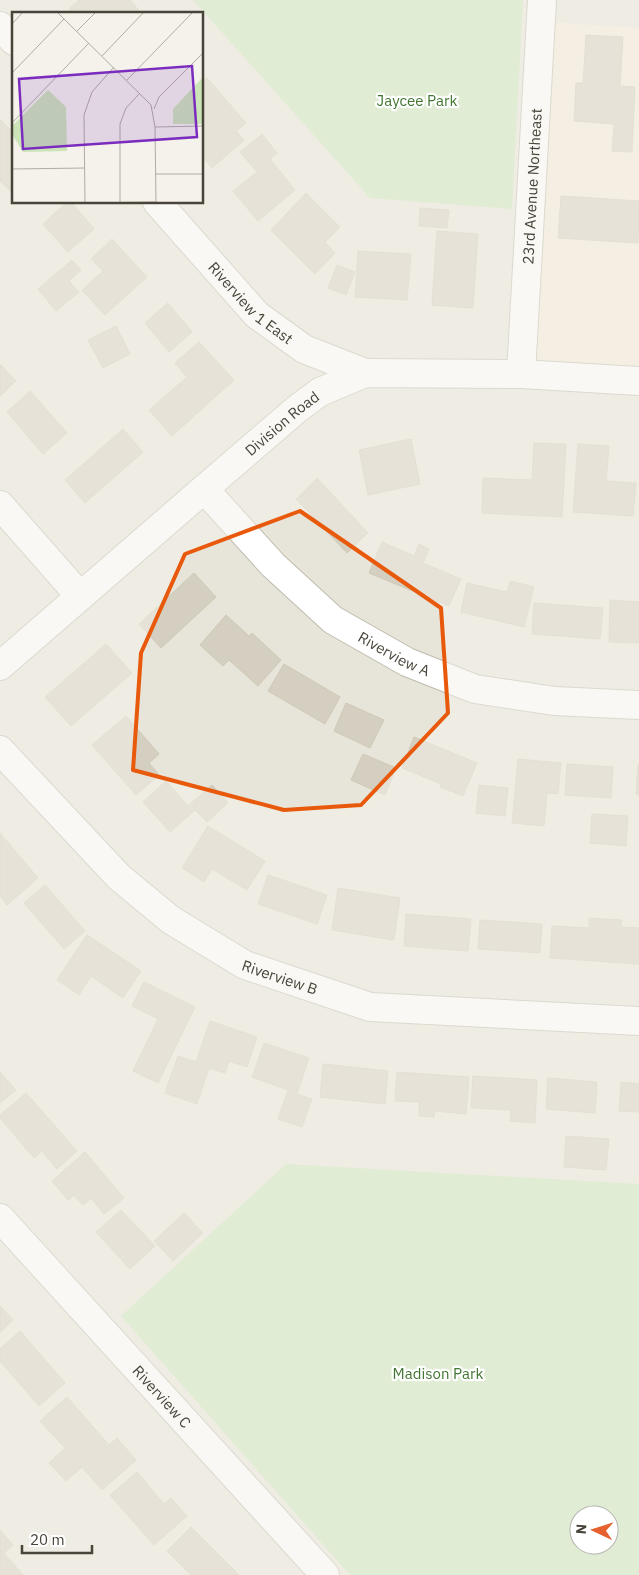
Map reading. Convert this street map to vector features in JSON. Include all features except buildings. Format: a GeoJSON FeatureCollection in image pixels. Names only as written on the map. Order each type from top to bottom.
{"type":"FeatureCollection","features":[{"type":"Feature","properties":{"kind":"street","name":"23rd Avenue Northeast"},"geometry":{"type":"LineString","coordinates":[[521,374],[542,0]]}},
{"type":"Feature","properties":{"kind":"street"},"geometry":{"type":"LineString","coordinates":[[0,26],[12,39]]}},
{"type":"Feature","properties":{"kind":"street","name":"Riverview 1 East"},"geometry":{"type":"LineString","coordinates":[[159,204],[257,316],[304,349],[365,373]]}},
{"type":"Feature","properties":{"kind":"street","name":"Division Road"},"geometry":{"type":"LineString","coordinates":[[0,666],[204,489],[320,392],[365,373],[521,374],[639,381]]}},
{"type":"Feature","properties":{"kind":"street","name":"Riverview A"},"geometry":{"type":"LineString","coordinates":[[204,489],[273,565],[333,620],[407,662],[476,689],[554,701],[639,705]]}},
{"type":"Feature","properties":{"kind":"street"},"geometry":{"type":"LineString","coordinates":[[0,505],[80,596]]}},
{"type":"Feature","properties":{"kind":"street","name":"Riverview B"},"geometry":{"type":"LineString","coordinates":[[0,750],[119,878],[171,920],[245,965],[370,1007],[639,1021]]}},
{"type":"Feature","properties":{"kind":"street","name":"Riverview C"},"geometry":{"type":"LineString","coordinates":[[0,1218],[325,1575]]}},
{"type":"Feature","properties":{"kind":"highlighted area"},"geometry":{"type":"Polygon","coordinates":[[[300,511],[441,608],[448,713],[361,805],[284,810],[133,770],[141,653],[185,554],[300,511]]]}},
{"type":"Feature","properties":{"kind":"shaded area"},"geometry":{"type":"Polygon","coordinates":[[[0,0],[639,0],[639,28],[541,22],[639,381],[639,1575],[0,1575],[0,0]]]}},
{"type":"Feature","properties":{"kind":"shaded area"},"geometry":{"type":"Polygon","coordinates":[[[541,22],[639,28],[639,381],[521,374],[541,22]]]}},
{"type":"Feature","properties":{"kind":"green space","name":"Jaycee Park"},"geometry":{"type":"Polygon","coordinates":[[[193,0],[523,0],[512,209],[370,198],[193,0]]]}},
{"type":"Feature","properties":{"kind":"green space","name":"Madison Park"},"geometry":{"type":"Polygon","coordinates":[[[286,1164],[639,1184],[639,1575],[350,1575],[121,1316],[286,1164]]]}}]}
